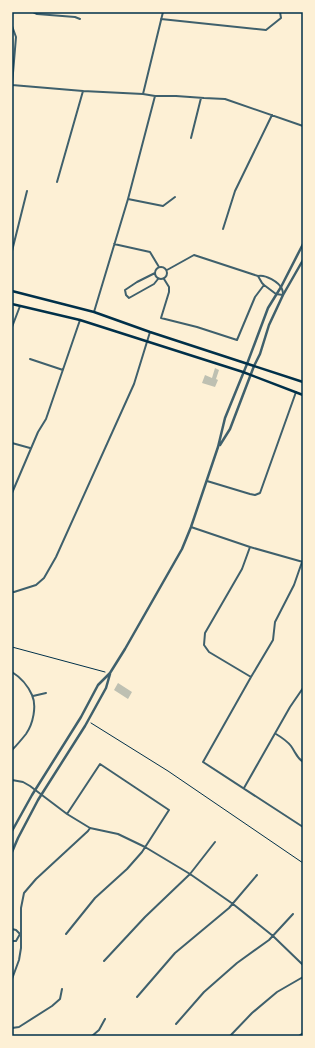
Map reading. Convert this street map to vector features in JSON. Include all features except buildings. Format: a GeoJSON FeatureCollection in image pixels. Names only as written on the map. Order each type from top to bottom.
{"type":"FeatureCollection","features":[{"type":"Feature","properties":{"kind":"main road"},"geometry":{"type":"LineString","coordinates":[[12,291],[94,312],[303,382]]}},
{"type":"Feature","properties":{"kind":"main road"},"geometry":{"type":"LineString","coordinates":[[12,304],[80,320],[243,372],[303,395]]}},
{"type":"Feature","properties":{"kind":"street"},"geometry":{"type":"LineString","coordinates":[[33,12],[37,14],[75,17],[80,19]]}},
{"type":"Feature","properties":{"kind":"street"},"geometry":{"type":"LineString","coordinates":[[143,94],[163,12]]}},
{"type":"Feature","properties":{"kind":"street"},"geometry":{"type":"LineString","coordinates":[[161,19],[266,30],[281,18],[280,12]]}},
{"type":"Feature","properties":{"kind":"street"},"geometry":{"type":"LineString","coordinates":[[12,26],[16,37],[12,85],[155,96],[225,99],[303,126]]}},
{"type":"Feature","properties":{"kind":"street"},"geometry":{"type":"LineString","coordinates":[[57,182],[82,91]]}},
{"type":"Feature","properties":{"kind":"street"},"geometry":{"type":"LineString","coordinates":[[94,312],[128,199],[155,96]]}},
{"type":"Feature","properties":{"kind":"street"},"geometry":{"type":"LineString","coordinates":[[191,138],[201,98]]}},
{"type":"Feature","properties":{"kind":"street"},"geometry":{"type":"LineString","coordinates":[[223,229],[235,191],[272,115]]}},
{"type":"Feature","properties":{"kind":"street"},"geometry":{"type":"LineString","coordinates":[[12,251],[27,191]]}},
{"type":"Feature","properties":{"kind":"street"},"geometry":{"type":"LineString","coordinates":[[128,199],[163,206],[175,197]]}},
{"type":"Feature","properties":{"kind":"street"},"geometry":{"type":"LineString","coordinates":[[114,244],[150,252],[159,267]]}},
{"type":"Feature","properties":{"kind":"street"},"geometry":{"type":"LineString","coordinates":[[12,831],[35,790],[81,717],[98,685],[110,673],[126,649],[170,571],[191,527],[218,447],[224,418],[247,364],[268,308],[281,287],[303,244]]}},
{"type":"Feature","properties":{"kind":"street"},"geometry":{"type":"LineString","coordinates":[[167,270],[194,255],[258,276],[267,276],[281,287],[283,295]]}},
{"type":"Feature","properties":{"kind":"street"},"geometry":{"type":"LineString","coordinates":[[218,447],[230,429],[260,354],[269,325],[283,295],[303,260]]}},
{"type":"Feature","properties":{"kind":"street"},"geometry":{"type":"LineString","coordinates":[[159,267],[164,267],[167,270]]}},
{"type":"Feature","properties":{"kind":"street"},"geometry":{"type":"LineString","coordinates":[[158,279],[154,284],[129,298],[126,295],[125,290],[155,273],[156,269],[159,267]]}},
{"type":"Feature","properties":{"kind":"street"},"geometry":{"type":"LineString","coordinates":[[164,279],[167,276],[167,270]]}},
{"type":"Feature","properties":{"kind":"street"},"geometry":{"type":"LineString","coordinates":[[155,273],[158,279]]}},
{"type":"Feature","properties":{"kind":"street"},"geometry":{"type":"LineString","coordinates":[[258,276],[264,285],[276,294],[283,295]]}},
{"type":"Feature","properties":{"kind":"street"},"geometry":{"type":"LineString","coordinates":[[158,279],[164,279]]}},
{"type":"Feature","properties":{"kind":"street"},"geometry":{"type":"LineString","coordinates":[[164,279],[169,287],[169,292],[161,318],[197,327],[236,340],[255,297],[264,285]]}},
{"type":"Feature","properties":{"kind":"street"},"geometry":{"type":"LineString","coordinates":[[12,327],[20,306]]}},
{"type":"Feature","properties":{"kind":"street"},"geometry":{"type":"LineString","coordinates":[[12,492],[30,448],[46,419],[80,320]]}},
{"type":"Feature","properties":{"kind":"street"},"geometry":{"type":"LineString","coordinates":[[12,592],[19,591],[36,584],[44,578],[56,557],[134,384],[150,332]]}},
{"type":"Feature","properties":{"kind":"street"},"geometry":{"type":"LineString","coordinates":[[30,359],[63,370]]}},
{"type":"Feature","properties":{"kind":"street"},"geometry":{"type":"LineString","coordinates":[[207,481],[250,494],[255,495],[260,493],[296,392]]}},
{"type":"Feature","properties":{"kind":"street"},"geometry":{"type":"LineString","coordinates":[[12,444],[30,448]]}},
{"type":"Feature","properties":{"kind":"street"},"geometry":{"type":"LineString","coordinates":[[191,527],[302,562],[294,585],[275,622],[273,640],[203,762],[303,827]]}},
{"type":"Feature","properties":{"kind":"street"},"geometry":{"type":"LineString","coordinates":[[250,546],[242,569],[205,633],[204,645],[209,652],[251,677]]}},
{"type":"Feature","properties":{"kind":"street"},"geometry":{"type":"LineString","coordinates":[[12,672],[18,675],[33,696],[34,706],[31,724],[26,733],[12,750]]}},
{"type":"Feature","properties":{"kind":"street"},"geometry":{"type":"LineString","coordinates":[[12,852],[42,794],[88,721],[106,688],[110,673]]}},
{"type":"Feature","properties":{"kind":"street"},"geometry":{"type":"LineString","coordinates":[[244,788],[303,688]]}},
{"type":"Feature","properties":{"kind":"street"},"geometry":{"type":"LineString","coordinates":[[33,696],[46,693]]}},
{"type":"Feature","properties":{"kind":"street"},"geometry":{"type":"LineString","coordinates":[[276,734],[291,746],[295,754],[303,762]]}},
{"type":"Feature","properties":{"kind":"street"},"geometry":{"type":"LineString","coordinates":[[66,934],[95,898],[127,869],[145,847],[169,810],[100,764],[67,814]]}},
{"type":"Feature","properties":{"kind":"street"},"geometry":{"type":"LineString","coordinates":[[12,780],[23,782],[42,794],[67,814],[90,828],[118,834],[145,847],[190,874],[233,904],[273,936],[303,965]]}},
{"type":"Feature","properties":{"kind":"street"},"geometry":{"type":"LineString","coordinates":[[12,980],[19,960],[21,948],[21,908],[24,893],[36,879],[90,828]]}},
{"type":"Feature","properties":{"kind":"street"},"geometry":{"type":"LineString","coordinates":[[104,961],[145,917],[190,874],[215,842]]}},
{"type":"Feature","properties":{"kind":"street"},"geometry":{"type":"LineString","coordinates":[[136,997],[175,953],[233,904],[257,875]]}},
{"type":"Feature","properties":{"kind":"street"},"geometry":{"type":"LineString","coordinates":[[176,1024],[204,992],[237,963],[273,936],[293,914]]}},
{"type":"Feature","properties":{"kind":"street"},"geometry":{"type":"LineString","coordinates":[[12,929],[16,930],[20,934]]}},
{"type":"Feature","properties":{"kind":"street"},"geometry":{"type":"LineString","coordinates":[[12,941],[16,941],[20,934]]}},
{"type":"Feature","properties":{"kind":"street"},"geometry":{"type":"LineString","coordinates":[[230,1036],[252,1013],[277,992],[303,977]]}},
{"type":"Feature","properties":{"kind":"street"},"geometry":{"type":"LineString","coordinates":[[12,1028],[19,1027],[52,1006],[60,998],[62,989]]}},
{"type":"Feature","properties":{"kind":"street"},"geometry":{"type":"LineString","coordinates":[[92,1036],[99,1030],[105,1019]]}},
{"type":"Feature","properties":{"kind":"street"},"geometry":{"type":"LineString","coordinates":[[299,1036],[303,1033]]}},
{"type":"Feature","properties":{"kind":"path"},"geometry":{"type":"LineString","coordinates":[[12,647],[110,673]]}},
{"type":"Feature","properties":{"kind":"path"},"geometry":{"type":"LineString","coordinates":[[88,721],[168,772],[303,863]]}}]}
